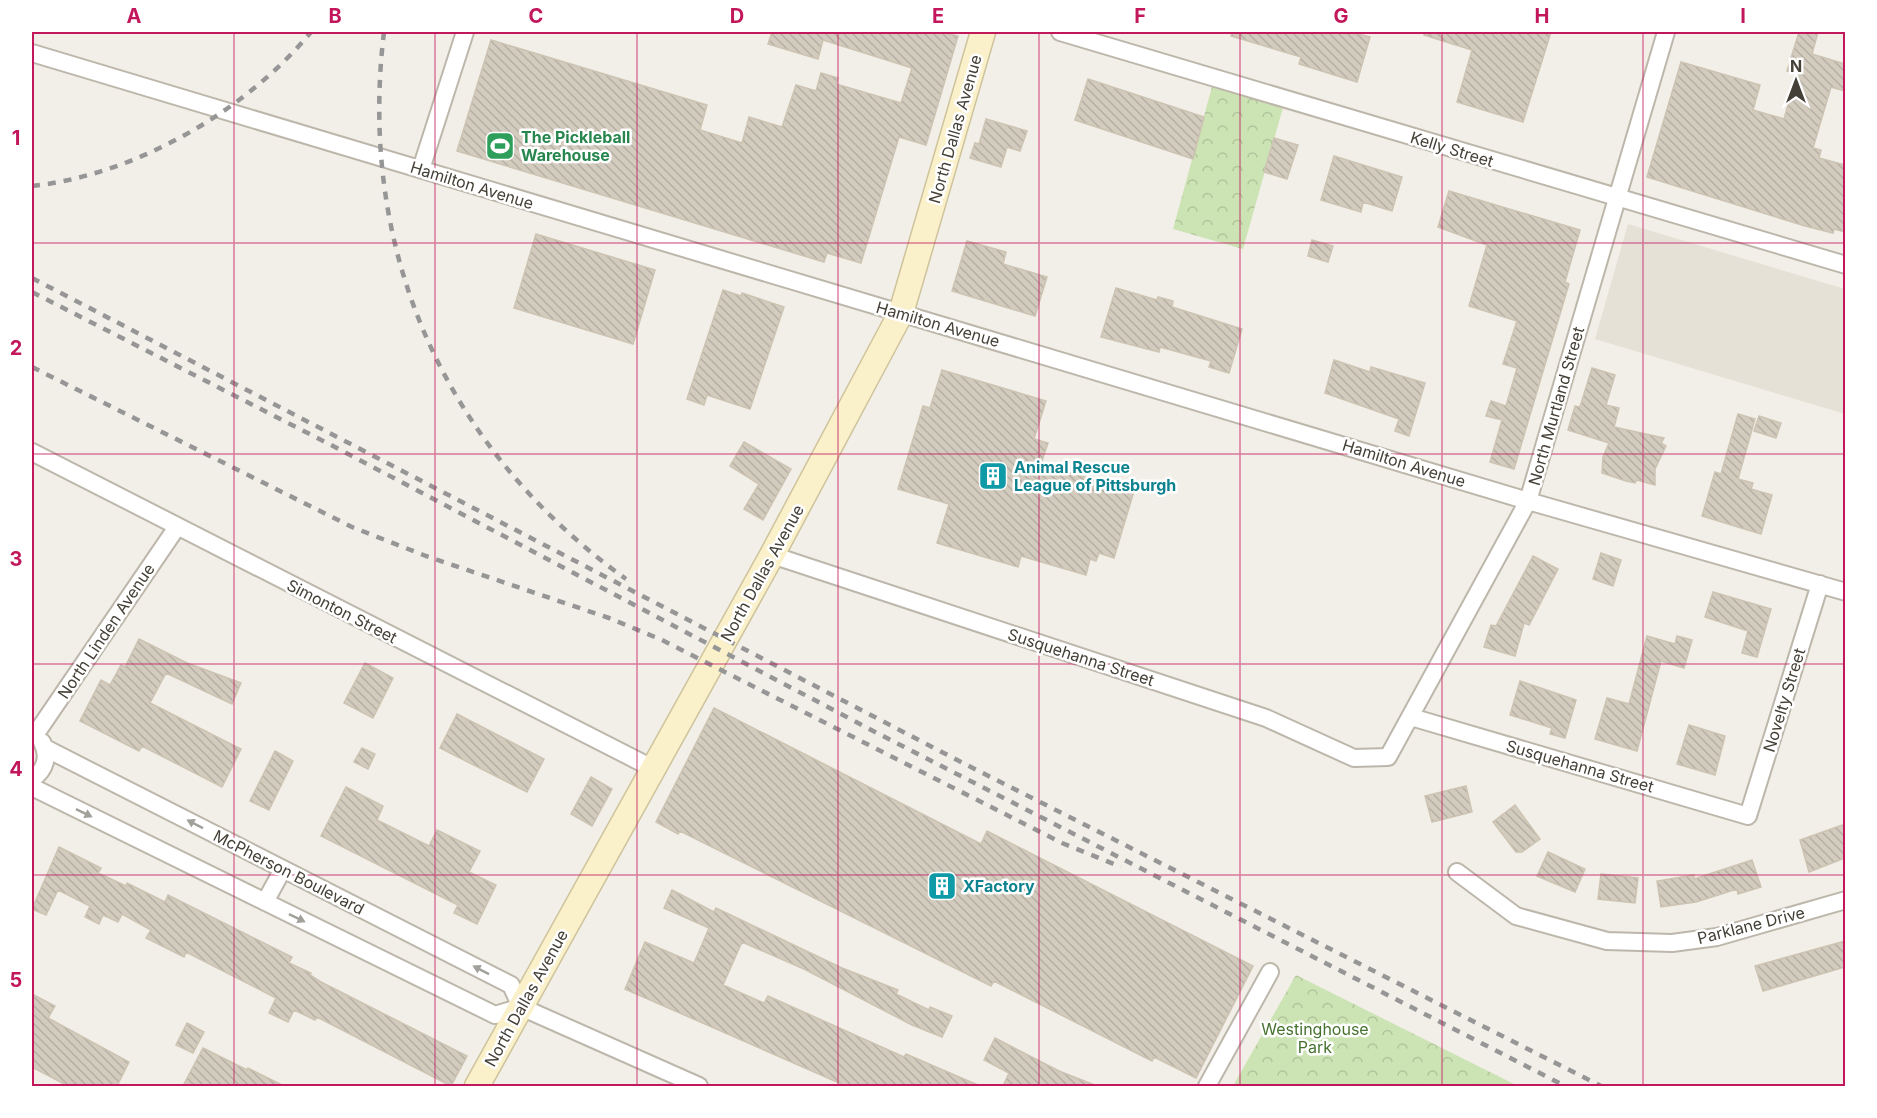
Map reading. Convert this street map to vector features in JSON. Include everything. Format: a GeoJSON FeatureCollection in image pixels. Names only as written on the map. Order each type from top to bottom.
{"type":"FeatureCollection","features":[{"type":"Feature","properties":{"kind":"main road","name":"North Dallas Avenue"},"geometry":{"type":"LineString","coordinates":[[477,1086],[772,555],[901,313],[983,32]]}},
{"type":"Feature","properties":{"kind":"street"},"geometry":{"type":"LineString","coordinates":[[421,169],[465,32]]}},
{"type":"Feature","properties":{"kind":"street","name":"Kelly Street"},"geometry":{"type":"LineString","coordinates":[[1059,32],[1845,266]]}},
{"type":"Feature","properties":{"kind":"street","name":"North Murtland Street"},"geometry":{"type":"LineString","coordinates":[[1388,757],[1528,501],[1666,32]]}},
{"type":"Feature","properties":{"kind":"street","name":"Hamilton Avenue"},"geometry":{"type":"LineString","coordinates":[[32,53],[1528,501],[1845,592]]}},
{"type":"Feature","properties":{"kind":"street","name":"Simonton Street"},"geometry":{"type":"LineString","coordinates":[[32,452],[654,769]]}},
{"type":"Feature","properties":{"kind":"street","name":"North Linden Avenue"},"geometry":{"type":"LineString","coordinates":[[32,779],[46,761],[37,738],[177,527]]}},
{"type":"Feature","properties":{"kind":"street","name":"Susquehanna Street"},"geometry":{"type":"LineString","coordinates":[[772,555],[1266,718],[1354,758],[1388,757]]}},
{"type":"Feature","properties":{"kind":"street","name":"Novelty Street"},"geometry":{"type":"LineString","coordinates":[[1748,816],[1820,584]]}},
{"type":"Feature","properties":{"kind":"street","name":"Susquehanna Street"},"geometry":{"type":"LineString","coordinates":[[1411,717],[1748,816]]}},
{"type":"Feature","properties":{"kind":"street","name":"McPherson Boulevard"},"geometry":{"type":"LineString","coordinates":[[37,738],[284,869],[512,985],[521,1007]]}},
{"type":"Feature","properties":{"kind":"street"},"geometry":{"type":"LineString","coordinates":[[32,787],[495,1016],[521,1007],[699,1086]]}},
{"type":"Feature","properties":{"kind":"street"},"geometry":{"type":"LineString","coordinates":[[265,902],[284,869]]}},
{"type":"Feature","properties":{"kind":"street","name":"Parklane Drive"},"geometry":{"type":"LineString","coordinates":[[1456,872],[1516,916],[1607,941],[1672,944],[1717,937],[1845,900]]}},
{"type":"Feature","properties":{"kind":"street"},"geometry":{"type":"LineString","coordinates":[[1207,1086],[1270,972]]}},
{"type":"Feature","properties":{"kind":"shaded area"},"geometry":{"type":"Polygon","coordinates":[[[1628,224],[1845,289],[1845,414],[1595,339],[1628,224]]]}},
{"type":"Feature","properties":{"kind":"green space"},"geometry":{"type":"Polygon","coordinates":[[[1213,83],[1284,104],[1243,249],[1173,229],[1213,83]]]}},
{"type":"Feature","properties":{"kind":"green space","name":"Westinghouse Park"},"geometry":{"type":"Polygon","coordinates":[[[1296,975],[1518,1086],[1233,1086],[1296,975]]]}},
{"type":"Feature","properties":{"kind":"building"},"geometry":{"type":"Polygon","coordinates":[[[772,32],[941,32],[958,36],[926,145],[899,137],[861,263],[827,253],[824,262],[457,151],[491,40],[707,105],[700,130],[742,143],[749,117],[782,127],[796,85],[816,91],[821,73],[838,78],[836,84],[901,103],[912,68],[823,40],[818,59],[768,44],[772,32]]]}},
{"type":"Feature","properties":{"kind":"building"},"geometry":{"type":"Polygon","coordinates":[[[1232,32],[1351,32],[1370,37],[1357,82],[1299,64],[1301,57],[1231,36],[1232,32]]]}},
{"type":"Feature","properties":{"kind":"building"},"geometry":{"type":"Polygon","coordinates":[[[1425,32],[1551,32],[1523,122],[1457,102],[1472,50],[1424,35],[1425,32]]]}},
{"type":"Feature","properties":{"kind":"building"},"geometry":{"type":"Polygon","coordinates":[[[1799,32],[1818,32],[1812,54],[1845,64],[1845,91],[1831,87],[1813,148],[1821,150],[1819,158],[1845,165],[1845,232],[1834,229],[1833,233],[1805,226],[1647,177],[1681,62],[1760,85],[1753,110],[1784,119],[1797,74],[1787,71],[1799,32]]]}},
{"type":"Feature","properties":{"kind":"building"},"geometry":{"type":"Polygon","coordinates":[[[1088,79],[1204,117],[1193,159],[1075,120],[1088,79]]]}},
{"type":"Feature","properties":{"kind":"building"},"geometry":{"type":"Polygon","coordinates":[[[986,119],[1027,131],[1020,151],[1007,147],[1001,167],[970,158],[975,143],[979,144],[986,119]]]}},
{"type":"Feature","properties":{"kind":"building"},"geometry":{"type":"Polygon","coordinates":[[[1274,138],[1298,145],[1287,179],[1264,172],[1274,138]]]}},
{"type":"Feature","properties":{"kind":"building"},"geometry":{"type":"Polygon","coordinates":[[[1334,156],[1402,177],[1392,211],[1363,202],[1361,212],[1321,200],[1334,156]]]}},
{"type":"Feature","properties":{"kind":"building"},"geometry":{"type":"Polygon","coordinates":[[[1449,191],[1580,230],[1565,282],[1569,284],[1514,469],[1490,462],[1502,420],[1486,416],[1491,401],[1506,406],[1517,368],[1503,364],[1517,321],[1469,306],[1487,245],[1438,227],[1449,191]]]}},
{"type":"Feature","properties":{"kind":"building"},"geometry":{"type":"Polygon","coordinates":[[[536,234],[655,270],[633,344],[514,308],[536,234]]]}},
{"type":"Feature","properties":{"kind":"building"},"geometry":{"type":"Polygon","coordinates":[[[1312,240],[1333,246],[1328,262],[1308,256],[1312,240]]]}},
{"type":"Feature","properties":{"kind":"building"},"geometry":{"type":"Polygon","coordinates":[[[967,241],[1006,252],[1003,264],[1047,277],[1035,316],[952,291],[967,241]]]}},
{"type":"Feature","properties":{"kind":"building"},"geometry":{"type":"Polygon","coordinates":[[[1116,288],[1157,300],[1158,297],[1173,301],[1172,307],[1242,329],[1229,373],[1209,367],[1211,361],[1160,347],[1159,352],[1101,337],[1116,288]]]}},
{"type":"Feature","properties":{"kind":"building"},"geometry":{"type":"Polygon","coordinates":[[[723,290],[741,296],[742,293],[784,307],[750,409],[707,395],[704,405],[687,399],[723,290]]]}},
{"type":"Feature","properties":{"kind":"building"},"geometry":{"type":"Polygon","coordinates":[[[1334,360],[1370,372],[1371,367],[1425,383],[1409,436],[1395,431],[1399,419],[1325,393],[1334,360]]]}},
{"type":"Feature","properties":{"kind":"building"},"geometry":{"type":"Polygon","coordinates":[[[1592,368],[1615,375],[1606,405],[1619,408],[1614,427],[1664,438],[1661,443],[1666,446],[1655,469],[1655,485],[1637,480],[1635,483],[1626,481],[1602,473],[1603,457],[1609,443],[1568,430],[1575,406],[1580,407],[1592,368]]]}},
{"type":"Feature","properties":{"kind":"building","name":"Animal Rescue League of Pittsburgh"},"geometry":{"type":"Polygon","coordinates":[[[942,370],[1046,401],[1034,439],[1048,443],[1041,464],[1134,491],[1114,558],[1099,553],[1096,561],[1090,559],[1086,575],[1021,556],[1018,567],[937,543],[949,504],[898,489],[923,406],[930,408],[942,370]]]}},
{"type":"Feature","properties":{"kind":"building"},"geometry":{"type":"Polygon","coordinates":[[[1738,414],[1755,419],[1738,479],[1753,483],[1751,489],[1772,495],[1761,534],[1702,516],[1715,472],[1721,474],[1738,414]]]}},
{"type":"Feature","properties":{"kind":"building"},"geometry":{"type":"Polygon","coordinates":[[[1759,416],[1781,423],[1776,438],[1754,431],[1759,416]]]}},
{"type":"Feature","properties":{"kind":"building"},"geometry":{"type":"Polygon","coordinates":[[[744,442],[791,469],[763,520],[744,509],[759,484],[730,466],[744,442]]]}},
{"type":"Feature","properties":{"kind":"building"},"geometry":{"type":"Polygon","coordinates":[[[1601,553],[1621,560],[1613,586],[1593,579],[1601,553]]]}},
{"type":"Feature","properties":{"kind":"building"},"geometry":{"type":"Polygon","coordinates":[[[1533,556],[1558,569],[1529,625],[1524,623],[1515,656],[1484,647],[1491,625],[1496,626],[1533,556]]]}},
{"type":"Feature","properties":{"kind":"building"},"geometry":{"type":"Polygon","coordinates":[[[1713,592],[1771,609],[1757,657],[1742,653],[1748,631],[1705,617],[1713,592]]]}},
{"type":"Feature","properties":{"kind":"building"},"geometry":{"type":"Polygon","coordinates":[[[1647,636],[1675,644],[1677,636],[1692,640],[1684,668],[1661,661],[1637,751],[1595,739],[1607,698],[1629,704],[1647,636]]]}},
{"type":"Feature","properties":{"kind":"building"},"geometry":{"type":"Polygon","coordinates":[[[139,639],[187,663],[241,683],[232,704],[166,673],[150,703],[241,749],[222,787],[142,746],[139,751],[80,721],[101,680],[110,685],[121,665],[125,667],[139,639]]]}},
{"type":"Feature","properties":{"kind":"building"},"geometry":{"type":"Polygon","coordinates":[[[365,663],[393,678],[373,718],[344,703],[365,663]]]}},
{"type":"Feature","properties":{"kind":"building"},"geometry":{"type":"Polygon","coordinates":[[[1520,681],[1576,700],[1565,738],[1550,734],[1552,728],[1510,715],[1520,681]]]}},
{"type":"Feature","properties":{"kind":"building","name":"XFactory"},"geometry":{"type":"Polygon","coordinates":[[[714,708],[981,844],[987,831],[1253,966],[1196,1078],[1154,1057],[1152,1061],[994,981],[991,986],[680,831],[678,834],[656,822],[714,708]]]}},
{"type":"Feature","properties":{"kind":"building"},"geometry":{"type":"Polygon","coordinates":[[[457,714],[544,759],[527,792],[440,748],[457,714]]]}},
{"type":"Feature","properties":{"kind":"building"},"geometry":{"type":"Polygon","coordinates":[[[1689,725],[1725,736],[1715,775],[1677,764],[1689,725]]]}},
{"type":"Feature","properties":{"kind":"building"},"geometry":{"type":"Polygon","coordinates":[[[362,748],[375,754],[368,769],[354,762],[362,748]]]}},
{"type":"Feature","properties":{"kind":"building"},"geometry":{"type":"Polygon","coordinates":[[[275,751],[293,761],[269,810],[250,801],[275,751]]]}},
{"type":"Feature","properties":{"kind":"building"},"geometry":{"type":"Polygon","coordinates":[[[591,777],[612,789],[592,826],[571,814],[591,777]]]}},
{"type":"Feature","properties":{"kind":"building"},"geometry":{"type":"Polygon","coordinates":[[[1466,786],[1472,812],[1432,822],[1425,796],[1466,786]]]}},
{"type":"Feature","properties":{"kind":"building"},"geometry":{"type":"Polygon","coordinates":[[[346,787],[383,806],[377,820],[429,846],[437,830],[480,851],[469,872],[496,885],[477,924],[454,913],[458,905],[321,836],[346,787]]]}},
{"type":"Feature","properties":{"kind":"building"},"geometry":{"type":"Polygon","coordinates":[[[1515,805],[1540,839],[1522,852],[1516,852],[1493,822],[1515,805]]]}},
{"type":"Feature","properties":{"kind":"building"},"geometry":{"type":"Polygon","coordinates":[[[1845,824],[1845,858],[1809,872],[1800,840],[1845,824]]]}},
{"type":"Feature","properties":{"kind":"building"},"geometry":{"type":"Polygon","coordinates":[[[59,847],[101,868],[98,873],[126,886],[127,883],[165,902],[168,895],[292,957],[289,963],[311,973],[310,975],[321,982],[467,1056],[451,1086],[317,1017],[315,1020],[294,1010],[288,1022],[269,1013],[276,998],[186,952],[184,957],[146,938],[151,930],[122,914],[118,922],[103,915],[99,924],[85,917],[90,906],[58,890],[46,915],[32,909],[59,847]]]}},
{"type":"Feature","properties":{"kind":"building"},"geometry":{"type":"Polygon","coordinates":[[[1548,852],[1585,869],[1575,892],[1537,876],[1548,852]]]}},
{"type":"Feature","properties":{"kind":"building"},"geometry":{"type":"Polygon","coordinates":[[[1752,860],[1761,887],[1738,894],[1737,889],[1696,902],[1661,907],[1657,881],[1694,875],[1694,879],[1752,860]]]}},
{"type":"Feature","properties":{"kind":"building"},"geometry":{"type":"Polygon","coordinates":[[[1601,874],[1638,878],[1635,903],[1598,899],[1601,874]]]}},
{"type":"Feature","properties":{"kind":"building"},"geometry":{"type":"Polygon","coordinates":[[[672,890],[714,912],[716,908],[842,968],[898,990],[896,994],[929,1010],[930,1007],[952,1016],[942,1037],[912,1025],[804,969],[742,942],[723,985],[764,1003],[768,996],[904,1057],[906,1054],[980,1086],[846,1086],[625,989],[645,942],[694,963],[709,928],[664,908],[672,890]]]}},
{"type":"Feature","properties":{"kind":"building"},"geometry":{"type":"Polygon","coordinates":[[[1845,941],[1845,967],[1763,991],[1755,966],[1845,941]]]}},
{"type":"Feature","properties":{"kind":"building"},"geometry":{"type":"Polygon","coordinates":[[[32,994],[55,1006],[48,1018],[129,1062],[117,1086],[68,1086],[32,1067],[32,994]]]}},
{"type":"Feature","properties":{"kind":"building"},"geometry":{"type":"Polygon","coordinates":[[[187,1023],[204,1032],[193,1053],[176,1045],[187,1023]]]}},
{"type":"Feature","properties":{"kind":"building"},"geometry":{"type":"Polygon","coordinates":[[[995,1038],[1059,1071],[1097,1086],[1003,1086],[1009,1073],[984,1060],[995,1038]]]}},
{"type":"Feature","properties":{"kind":"building"},"geometry":{"type":"Polygon","coordinates":[[[203,1048],[247,1070],[248,1068],[284,1086],[183,1086],[203,1048]]]}},
{"type":"Feature","properties":{"kind":"railway"},"geometry":{"type":"LineString","coordinates":[[32,186],[71,179],[110,168],[148,153],[186,134],[221,113],[254,88],[285,61],[311,32]]}},
{"type":"Feature","properties":{"kind":"railway"},"geometry":{"type":"LineString","coordinates":[[384,32],[379,113],[385,192],[401,268],[427,340],[463,407],[508,470],[563,527],[626,579]]}},
{"type":"Feature","properties":{"kind":"railway"},"geometry":{"type":"LineString","coordinates":[[32,278],[961,762],[1601,1086]]}},
{"type":"Feature","properties":{"kind":"railway"},"geometry":{"type":"LineString","coordinates":[[32,292],[333,446],[877,733],[1565,1086]]}},
{"type":"Feature","properties":{"kind":"railway"},"geometry":{"type":"LineString","coordinates":[[32,367],[352,527],[426,556],[609,618],[662,640],[1062,843],[1121,867]]}},
{"type":"Feature","properties":{"kind":"place","name":"The Pickleball Warehouse"},"geometry":{"type":"Point","coordinates":[500,146]}},
{"type":"Feature","properties":{"kind":"place","name":"Animal Rescue League of Pittsburgh"},"geometry":{"type":"Point","coordinates":[993,476]}},
{"type":"Feature","properties":{"kind":"place","name":"XFactory"},"geometry":{"type":"Point","coordinates":[942,886]}}]}
